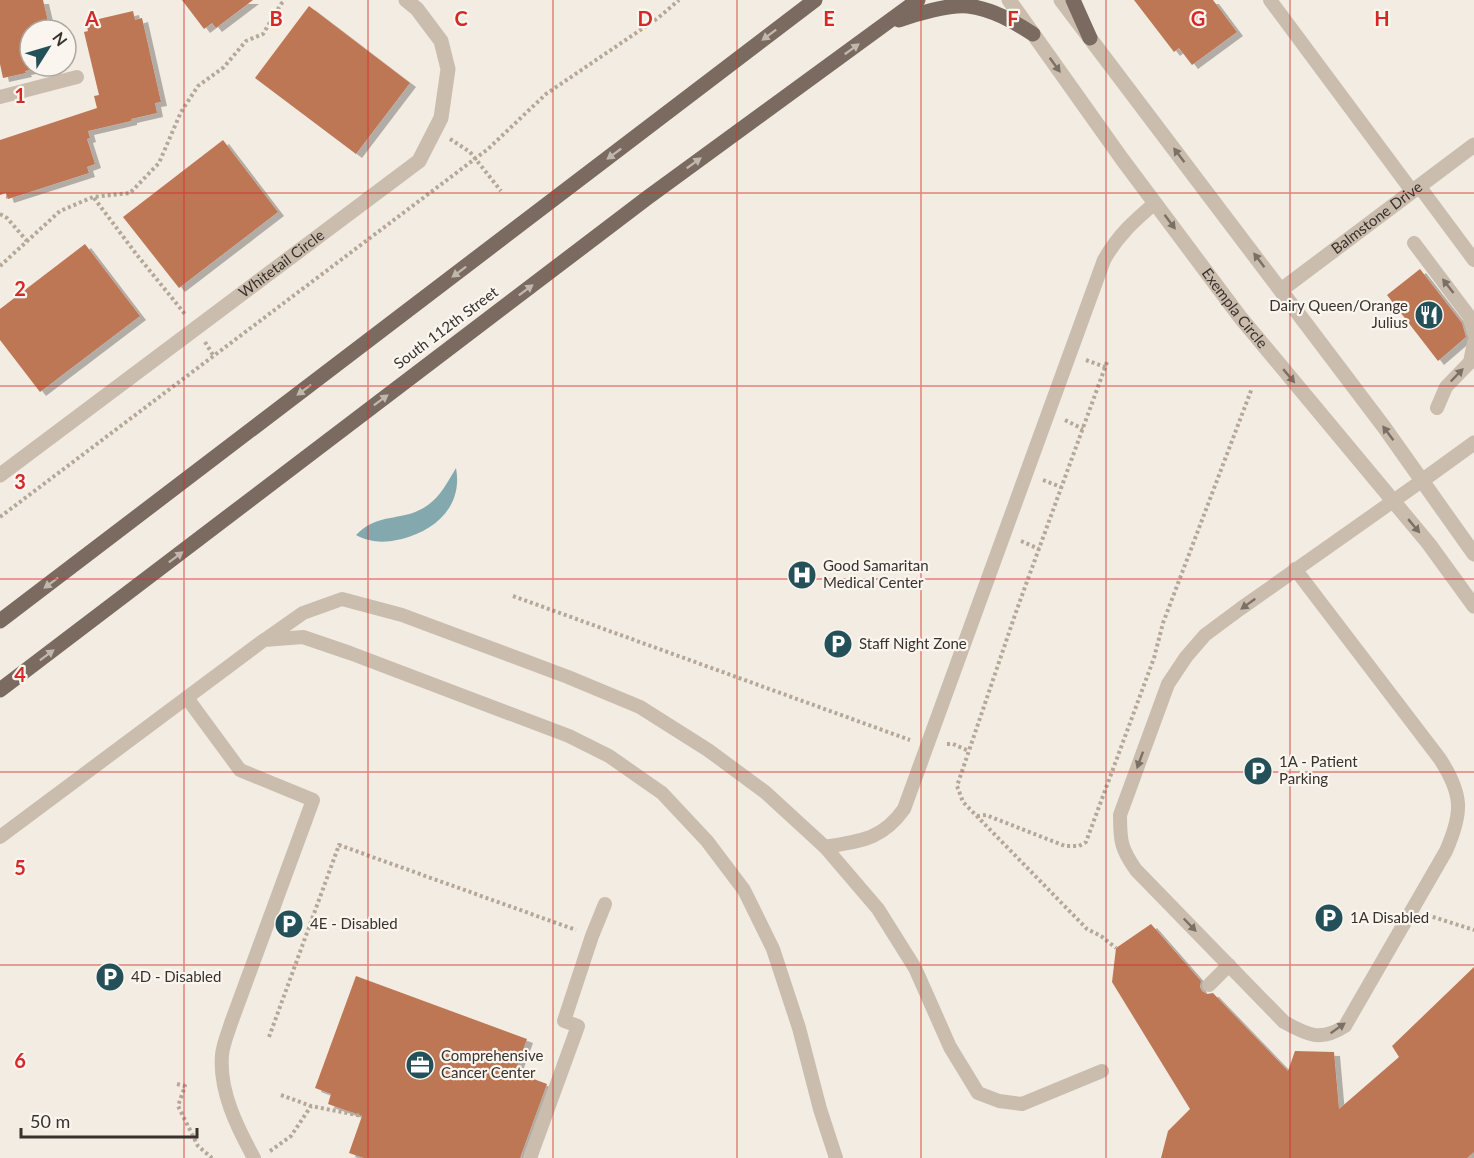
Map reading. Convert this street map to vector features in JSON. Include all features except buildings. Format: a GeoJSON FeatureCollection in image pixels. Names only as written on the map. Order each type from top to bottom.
{"type":"FeatureCollection","features":[{"type":"Feature","properties":{"kind":"main road"},"geometry":{"type":"LineString","coordinates":[[0,622],[815,0]]}},
{"type":"Feature","properties":{"kind":"main road","name":"South 112th Street"},"geometry":{"type":"LineString","coordinates":[[0,690],[647,198],[918,0]]}},
{"type":"Feature","properties":{"kind":"main road"},"geometry":{"type":"LineString","coordinates":[[1073,0],[1090,38]]}},
{"type":"Feature","properties":{"kind":"main road"},"geometry":{"type":"LineString","coordinates":[[887,24],[922,13],[967,6],[997,14],[1033,34]]}},
{"type":"Feature","properties":{"kind":"street","name":"Whitetail Circle"},"geometry":{"type":"LineString","coordinates":[[0,475],[419,161],[441,118],[448,69],[441,41],[417,9],[406,0]]}},
{"type":"Feature","properties":{"kind":"street","name":"Exempla Circle"},"geometry":{"type":"LineString","coordinates":[[1009,0],[1240,317],[1429,544],[1474,606]]}},
{"type":"Feature","properties":{"kind":"street"},"geometry":{"type":"LineString","coordinates":[[1061,0],[1423,480],[1474,554]]}},
{"type":"Feature","properties":{"kind":"street","name":"Balmstone Drive"},"geometry":{"type":"LineString","coordinates":[[1281,290],[1474,145]]}},
{"type":"Feature","properties":{"kind":"street"},"geometry":{"type":"LineString","coordinates":[[1423,480],[1474,443]]}},
{"type":"Feature","properties":{"kind":"lane"},"geometry":{"type":"LineString","coordinates":[[1270,0],[1415,189],[1474,260]]}},
{"type":"Feature","properties":{"kind":"lane"},"geometry":{"type":"LineString","coordinates":[[0,98],[73,78]]}},
{"type":"Feature","properties":{"kind":"lane"},"geometry":{"type":"LineString","coordinates":[[825,847],[878,835],[893,824],[904,809],[1104,260],[1114,242],[1155,203]]}},
{"type":"Feature","properties":{"kind":"lane"},"geometry":{"type":"LineString","coordinates":[[1414,243],[1469,316],[1474,333]]}},
{"type":"Feature","properties":{"kind":"lane"},"geometry":{"type":"LineString","coordinates":[[1437,408],[1446,387],[1470,362],[1474,342]]}},
{"type":"Feature","properties":{"kind":"lane"},"geometry":{"type":"LineString","coordinates":[[1295,569],[1440,759],[1454,781],[1459,804],[1455,830],[1446,851],[1345,1026],[1334,1033],[1317,1036],[1302,1032],[1284,1022],[1136,870],[1125,854],[1120,837],[1120,815],[1168,684],[1186,657],[1205,635],[1295,569],[1423,480]]}},
{"type":"Feature","properties":{"kind":"lane"},"geometry":{"type":"LineString","coordinates":[[0,837],[264,640],[303,613],[342,599],[413,619],[568,677],[640,707],[708,750],[765,792],[825,847],[884,919],[915,968],[950,1047],[978,1093],[999,1101],[1022,1104],[1102,1071]]}},
{"type":"Feature","properties":{"kind":"lane"},"geometry":{"type":"LineString","coordinates":[[264,640],[303,637],[558,732],[609,756],[662,793],[707,841],[744,890],[773,949],[799,1028],[820,1109],[836,1158]]}},
{"type":"Feature","properties":{"kind":"lane"},"geometry":{"type":"LineString","coordinates":[[187,698],[240,770],[313,800],[231,1023],[222,1054],[222,1080],[239,1127],[254,1158]]}},
{"type":"Feature","properties":{"kind":"lane"},"geometry":{"type":"LineString","coordinates":[[530,1158],[578,1026],[564,1021],[605,904]]}},
{"type":"Feature","properties":{"kind":"lane"},"geometry":{"type":"LineString","coordinates":[[1209,984],[1229,965]]}},
{"type":"Feature","properties":{"kind":"path"},"geometry":{"type":"LineString","coordinates":[[0,266],[60,211],[93,197],[130,193],[159,163],[181,112],[198,86],[224,67],[246,41],[263,34],[285,0]]}},
{"type":"Feature","properties":{"kind":"path"},"geometry":{"type":"LineString","coordinates":[[0,516],[475,158],[546,94],[658,18],[679,0]]}},
{"type":"Feature","properties":{"kind":"path"},"geometry":{"type":"LineString","coordinates":[[435,130],[470,152],[501,191]]}},
{"type":"Feature","properties":{"kind":"path"},"geometry":{"type":"LineString","coordinates":[[93,197],[197,328],[213,355]]}},
{"type":"Feature","properties":{"kind":"path"},"geometry":{"type":"LineString","coordinates":[[0,214],[7,218],[27,241]]}},
{"type":"Feature","properties":{"kind":"path"},"geometry":{"type":"LineString","coordinates":[[1107,362],[1017,609],[957,786],[963,802],[1087,929],[1101,936],[1116,948]]}},
{"type":"Feature","properties":{"kind":"path"},"geometry":{"type":"LineString","coordinates":[[977,816],[986,815],[1065,846],[1079,846],[1086,842],[1154,658],[1163,623],[1252,388]]}},
{"type":"Feature","properties":{"kind":"path"},"geometry":{"type":"LineString","coordinates":[[513,596],[905,739],[928,744],[953,744],[969,751]]}},
{"type":"Feature","properties":{"kind":"path"},"geometry":{"type":"LineString","coordinates":[[269,1037],[339,845],[592,936]]}},
{"type":"Feature","properties":{"kind":"path"},"geometry":{"type":"LineString","coordinates":[[1412,910],[1474,930]]}},
{"type":"Feature","properties":{"kind":"path"},"geometry":{"type":"LineString","coordinates":[[177,1084],[185,1086],[178,1107],[198,1146],[212,1158]]}},
{"type":"Feature","properties":{"kind":"path"},"geometry":{"type":"LineString","coordinates":[[280,1095],[311,1106],[362,1116]]}},
{"type":"Feature","properties":{"kind":"path"},"geometry":{"type":"LineString","coordinates":[[254,1158],[274,1149],[291,1136],[311,1106]]}},
{"type":"Feature","properties":{"kind":"water"},"geometry":{"type":"Polygon","coordinates":[[[456,468],[457,482],[451,505],[436,523],[414,535],[390,541],[373,541],[356,535],[373,523],[409,514],[428,505],[440,493],[456,468]]]}},
{"type":"Feature","properties":{"kind":"place","name":"Dairy Queen/Orange Julius"},"geometry":{"type":"Point","coordinates":[1429,315]}},
{"type":"Feature","properties":{"kind":"place","name":"Good Samaritan Medical Center"},"geometry":{"type":"Point","coordinates":[802,575]}},
{"type":"Feature","properties":{"kind":"place","name":"Staff Night Zone"},"geometry":{"type":"Point","coordinates":[838,644]}},
{"type":"Feature","properties":{"kind":"place","name":"1A - Patient Parking"},"geometry":{"type":"Point","coordinates":[1258,771]}},
{"type":"Feature","properties":{"kind":"place","name":"1A Disabled"},"geometry":{"type":"Point","coordinates":[1329,918]}},
{"type":"Feature","properties":{"kind":"place","name":"4E - Disabled"},"geometry":{"type":"Point","coordinates":[289,924]}},
{"type":"Feature","properties":{"kind":"place","name":"4D - Disabled"},"geometry":{"type":"Point","coordinates":[110,977]}},
{"type":"Feature","properties":{"kind":"place","name":"Comprehensive Cancer Center"},"geometry":{"type":"Point","coordinates":[420,1065]}}]}
